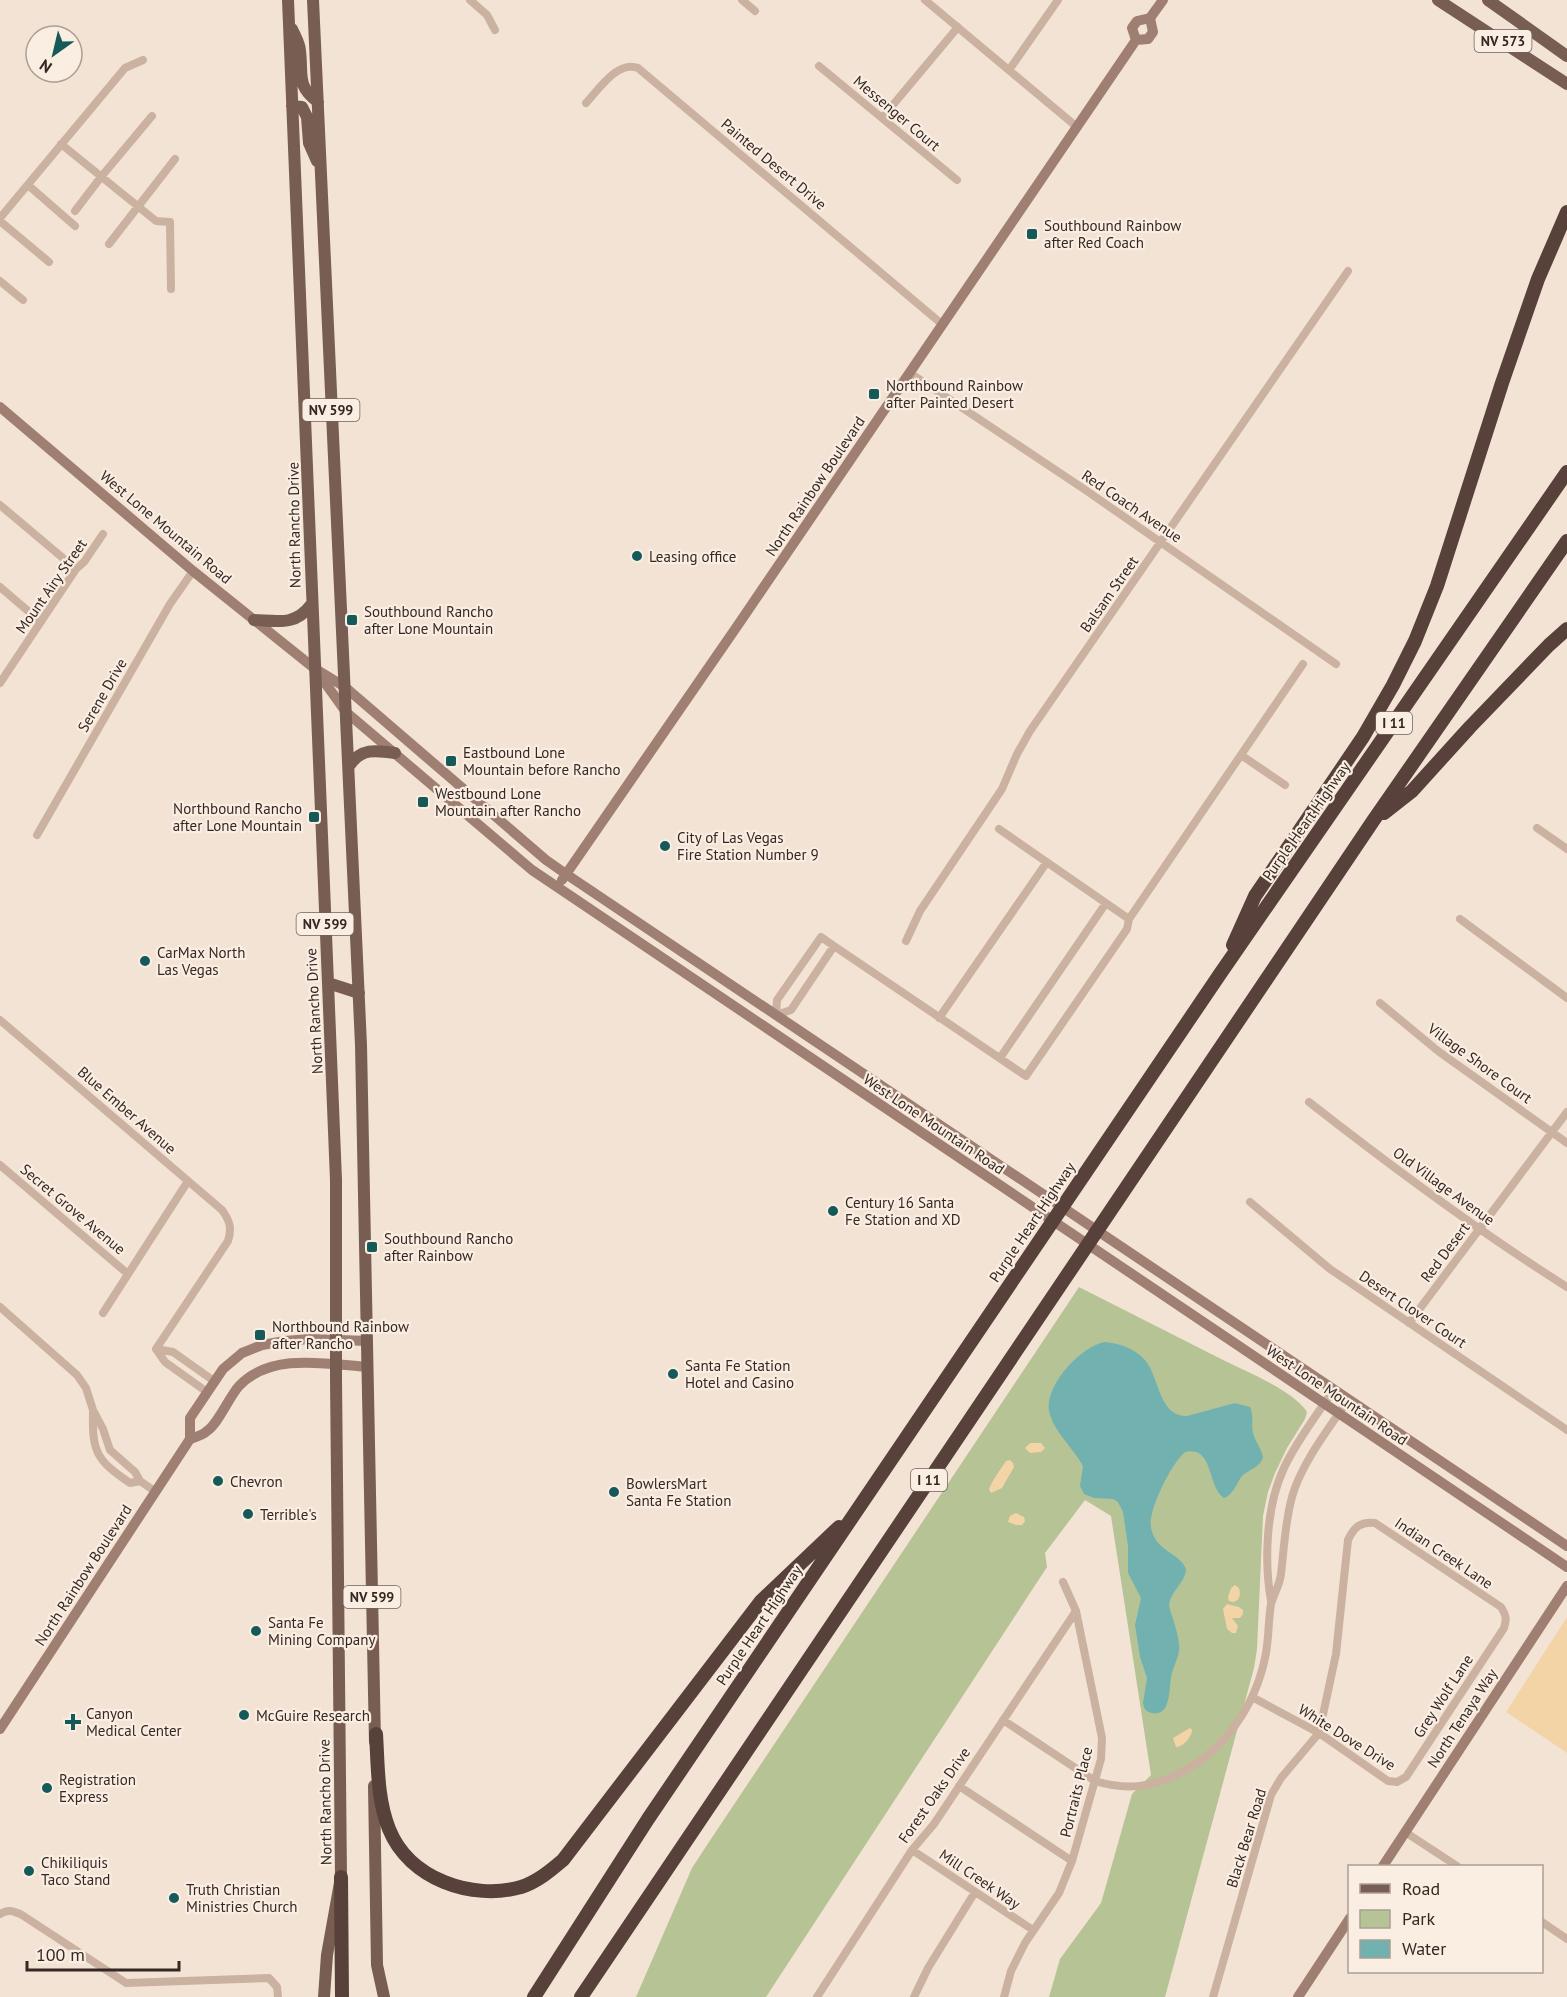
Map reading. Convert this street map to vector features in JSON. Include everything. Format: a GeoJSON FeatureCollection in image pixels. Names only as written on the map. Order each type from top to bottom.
{"type":"FeatureCollection","features":[{"type":"Feature","properties":{"kind":"highway"},"geometry":{"type":"LineString","coordinates":[[1220,974],[1255,896],[1363,736],[1393,685],[1415,641],[1437,586],[1538,279],[1566,217]]}},
{"type":"Feature","properties":{"kind":"highway","name":"Purple Heart Highway"},"geometry":{"type":"LineString","coordinates":[[534,1997],[648,1819],[1220,974],[1567,472]]}},
{"type":"Feature","properties":{"kind":"highway","name":"I 11"},"geometry":{"type":"LineString","coordinates":[[581,1997],[1373,821],[1567,541]]}},
{"type":"Feature","properties":{"kind":"highway"},"geometry":{"type":"LineString","coordinates":[[1373,821],[1412,792],[1470,727],[1567,629]]}},
{"type":"Feature","properties":{"kind":"highway"},"geometry":{"type":"LineString","coordinates":[[375,1734],[380,1802],[389,1831],[404,1853],[424,1871],[448,1884],[471,1891],[496,1892],[522,1887],[545,1875],[563,1860],[761,1601],[858,1509]]}},
{"type":"Feature","properties":{"kind":"highway"},"geometry":{"type":"LineString","coordinates":[[341,1877],[342,1997]]}},
{"type":"Feature","properties":{"kind":"main road","name":"North Rancho Drive"},"geometry":{"type":"LineString","coordinates":[[288,0],[336,1180],[341,1877],[327,1955],[324,1997]]}},
{"type":"Feature","properties":{"kind":"main road","name":"NV 599"},"geometry":{"type":"LineString","coordinates":[[313,0],[358,993],[368,1341],[375,1734]]}},
{"type":"Feature","properties":{"kind":"main road","name":"North Rainbow Boulevard"},"geometry":{"type":"LineString","coordinates":[[557,887],[1136,40],[1148,39],[1153,32],[1150,18],[1163,0]]}},
{"type":"Feature","properties":{"kind":"main road","name":"NV 573"},"geometry":{"type":"LineString","coordinates":[[1438,0],[1567,84]]}},
{"type":"Feature","properties":{"kind":"main road","name":"NV 573"},"geometry":{"type":"LineString","coordinates":[[1488,0],[1567,56]]}},
{"type":"Feature","properties":{"kind":"main road"},"geometry":{"type":"LineString","coordinates":[[288,19],[300,48],[301,83],[308,94],[318,102]]}},
{"type":"Feature","properties":{"kind":"main road"},"geometry":{"type":"LineString","coordinates":[[292,106],[302,107],[307,117],[309,142],[320,167]]}},
{"type":"Feature","properties":{"kind":"main road","name":"West Lone Mountain Road"},"geometry":{"type":"LineString","coordinates":[[0,407],[193,571],[314,668],[345,687],[566,874],[1566,1542]]}},
{"type":"Feature","properties":{"kind":"main road"},"geometry":{"type":"LineString","coordinates":[[254,620],[287,622],[297,619],[311,605]]}},
{"type":"Feature","properties":{"kind":"main road","name":"West Lone Mountain Road"},"geometry":{"type":"LineString","coordinates":[[314,668],[346,712],[532,870],[1567,1567]]}},
{"type":"Feature","properties":{"kind":"main road"},"geometry":{"type":"LineString","coordinates":[[349,766],[354,759],[369,750],[395,753]]}},
{"type":"Feature","properties":{"kind":"main road"},"geometry":{"type":"LineString","coordinates":[[613,926],[623,913]]}},
{"type":"Feature","properties":{"kind":"main road"},"geometry":{"type":"LineString","coordinates":[[633,940],[643,926]]}},
{"type":"Feature","properties":{"kind":"main road"},"geometry":{"type":"LineString","coordinates":[[685,975],[695,961]]}},
{"type":"Feature","properties":{"kind":"main road"},"geometry":{"type":"LineString","coordinates":[[698,983],[707,969]]}},
{"type":"Feature","properties":{"kind":"main road"},"geometry":{"type":"LineString","coordinates":[[328,983],[358,993]]}},
{"type":"Feature","properties":{"kind":"main road"},"geometry":{"type":"LineString","coordinates":[[737,1010],[747,996]]}},
{"type":"Feature","properties":{"kind":"main road"},"geometry":{"type":"LineString","coordinates":[[766,1029],[776,1015]]}},
{"type":"Feature","properties":{"kind":"main road","name":"North Rainbow Boulevard"},"geometry":{"type":"LineString","coordinates":[[0,1728],[190,1439],[190,1418],[223,1369],[242,1353],[262,1345],[285,1341],[368,1341]]}},
{"type":"Feature","properties":{"kind":"main road","name":"North Rainbow Boulevard"},"geometry":{"type":"LineString","coordinates":[[190,1439],[209,1431],[239,1386],[254,1373],[290,1363],[368,1367]]}},
{"type":"Feature","properties":{"kind":"main road"},"geometry":{"type":"LineString","coordinates":[[1552,1559],[1566,1542]]}},
{"type":"Feature","properties":{"kind":"main road","name":"North Tenaya Way"},"geometry":{"type":"LineString","coordinates":[[1384,1865],[1567,1586]]}},
{"type":"Feature","properties":{"kind":"main road"},"geometry":{"type":"LineString","coordinates":[[375,1734],[377,1965],[384,1997]]}},
{"type":"Feature","properties":{"kind":"main road"},"geometry":{"type":"LineString","coordinates":[[1298,1997],[1348,1921]]}},
{"type":"Feature","properties":{"kind":"street"},"geometry":{"type":"LineString","coordinates":[[470,0],[487,15],[495,30]]}},
{"type":"Feature","properties":{"kind":"street"},"geometry":{"type":"LineString","coordinates":[[742,0],[755,11]]}},
{"type":"Feature","properties":{"kind":"street"},"geometry":{"type":"LineString","coordinates":[[925,0],[1077,127]]}},
{"type":"Feature","properties":{"kind":"street"},"geometry":{"type":"LineString","coordinates":[[1009,70],[1058,0]]}},
{"type":"Feature","properties":{"kind":"street"},"geometry":{"type":"LineString","coordinates":[[882,118],[958,27]]}},
{"type":"Feature","properties":{"kind":"street"},"geometry":{"type":"LineString","coordinates":[[49,262],[0,219],[125,68],[143,60]]}},
{"type":"Feature","properties":{"kind":"street","name":"Painted Desert Drive"},"geometry":{"type":"LineString","coordinates":[[586,102],[623,68],[632,66],[638,68],[943,325]]}},
{"type":"Feature","properties":{"kind":"street","name":"Messenger Court"},"geometry":{"type":"LineString","coordinates":[[819,66],[957,180]]}},
{"type":"Feature","properties":{"kind":"street"},"geometry":{"type":"LineString","coordinates":[[75,211],[152,116]]}},
{"type":"Feature","properties":{"kind":"street"},"geometry":{"type":"LineString","coordinates":[[61,144],[156,221],[170,222],[171,289]]}},
{"type":"Feature","properties":{"kind":"street"},"geometry":{"type":"LineString","coordinates":[[109,244],[176,159]]}},
{"type":"Feature","properties":{"kind":"street"},"geometry":{"type":"LineString","coordinates":[[28,184],[75,226]]}},
{"type":"Feature","properties":{"kind":"street","name":"Balsam Street"},"geometry":{"type":"LineString","coordinates":[[906,941],[920,911],[1002,789],[1030,731],[1348,272]]}},
{"type":"Feature","properties":{"kind":"street"},"geometry":{"type":"LineString","coordinates":[[0,281],[23,300]]}},
{"type":"Feature","properties":{"kind":"street","name":"Red Coach Avenue"},"geometry":{"type":"LineString","coordinates":[[910,373],[1161,542],[1336,664]]}},
{"type":"Feature","properties":{"kind":"street"},"geometry":{"type":"LineString","coordinates":[[0,505],[76,569]]}},
{"type":"Feature","properties":{"kind":"street","name":"Mount Airy Street"},"geometry":{"type":"LineString","coordinates":[[0,684],[76,569],[84,562],[104,534]]}},
{"type":"Feature","properties":{"kind":"street","name":"Serene Drive"},"geometry":{"type":"LineString","coordinates":[[37,835],[170,604],[193,571]]}},
{"type":"Feature","properties":{"kind":"street"},"geometry":{"type":"LineString","coordinates":[[0,587],[41,622]]}},
{"type":"Feature","properties":{"kind":"street"},"geometry":{"type":"LineString","coordinates":[[834,946],[791,1010],[776,1015],[777,1000],[820,937],[834,946],[939,1018],[1026,1076],[1127,929],[1129,919],[1303,663]]}},
{"type":"Feature","properties":{"kind":"street"},"geometry":{"type":"LineString","coordinates":[[0,667],[7,673]]}},
{"type":"Feature","properties":{"kind":"street"},"geometry":{"type":"LineString","coordinates":[[1241,755],[1285,785]]}},
{"type":"Feature","properties":{"kind":"street"},"geometry":{"type":"LineString","coordinates":[[1537,828],[1567,849]]}},
{"type":"Feature","properties":{"kind":"street"},"geometry":{"type":"LineString","coordinates":[[999,829],[1129,919]]}},
{"type":"Feature","properties":{"kind":"street"},"geometry":{"type":"LineString","coordinates":[[939,1018],[1047,862]]}},
{"type":"Feature","properties":{"kind":"street"},"geometry":{"type":"LineString","coordinates":[[1000,1059],[1106,903]]}},
{"type":"Feature","properties":{"kind":"street"},"geometry":{"type":"LineString","coordinates":[[1460,919],[1567,998]]}},
{"type":"Feature","properties":{"kind":"street","name":"Village Shore Court"},"geometry":{"type":"LineString","coordinates":[[1380,1003],[1438,1051],[1567,1143]]}},
{"type":"Feature","properties":{"kind":"street","name":"Blue Ember Avenue"},"geometry":{"type":"LineString","coordinates":[[0,1020],[229,1218],[231,1225],[228,1241],[156,1349]]}},
{"type":"Feature","properties":{"kind":"street","name":"Old Village Avenue"},"geometry":{"type":"LineString","coordinates":[[1309,1102],[1479,1229],[1567,1287]]}},
{"type":"Feature","properties":{"kind":"street","name":"Red Desert"},"geometry":{"type":"LineString","coordinates":[[1409,1323],[1567,1112]]}},
{"type":"Feature","properties":{"kind":"street","name":"Secret Grove Avenue"},"geometry":{"type":"LineString","coordinates":[[0,1165],[128,1274]]}},
{"type":"Feature","properties":{"kind":"street"},"geometry":{"type":"LineString","coordinates":[[103,1313],[188,1181]]}},
{"type":"Feature","properties":{"kind":"street","name":"Desert Clover Court"},"geometry":{"type":"LineString","coordinates":[[1250,1202],[1330,1269],[1567,1430]]}},
{"type":"Feature","properties":{"kind":"street"},"geometry":{"type":"LineString","coordinates":[[0,1306],[77,1375],[86,1388],[110,1450],[135,1472],[140,1481],[156,1491]]}},
{"type":"Feature","properties":{"kind":"street"},"geometry":{"type":"LineString","coordinates":[[156,1349],[173,1352],[214,1381]]}},
{"type":"Feature","properties":{"kind":"street"},"geometry":{"type":"LineString","coordinates":[[156,1349],[165,1362],[207,1392]]}},
{"type":"Feature","properties":{"kind":"street"},"geometry":{"type":"LineString","coordinates":[[1272,1603],[1267,1577],[1268,1542],[1275,1491],[1284,1467],[1334,1389]]}},
{"type":"Feature","properties":{"kind":"street"},"geometry":{"type":"LineString","coordinates":[[1004,1720],[1095,1781],[1109,1785],[1130,1787],[1155,1785],[1198,1764],[1236,1726],[1252,1697],[1265,1659],[1272,1603],[1281,1577],[1292,1497],[1314,1453],[1349,1399]]}},
{"type":"Feature","properties":{"kind":"street"},"geometry":{"type":"LineString","coordinates":[[93,1410],[92,1433],[97,1454],[113,1472],[130,1483],[140,1481]]}},
{"type":"Feature","properties":{"kind":"street","name":"Indian Creek Lane"},"geometry":{"type":"LineString","coordinates":[[1358,1525],[1368,1522],[1375,1523],[1501,1607],[1507,1620]]}},
{"type":"Feature","properties":{"kind":"street","name":"Black Bear Road"},"geometry":{"type":"LineString","coordinates":[[1213,1997],[1271,1795],[1281,1778],[1319,1733],[1336,1654],[1348,1540],[1358,1525]]}},
{"type":"Feature","properties":{"kind":"street","name":"Portraits Place"},"geometry":{"type":"LineString","coordinates":[[1004,1997],[1011,1971],[1025,1943],[1059,1893],[1072,1861],[1101,1759],[1102,1738],[1076,1611],[1063,1582]]}},
{"type":"Feature","properties":{"kind":"street","name":"Forest Oaks Drive"},"geometry":{"type":"LineString","coordinates":[[817,1997],[912,1850],[934,1824],[1076,1611]]}},
{"type":"Feature","properties":{"kind":"street","name":"Grey Wolf Lane"},"geometry":{"type":"LineString","coordinates":[[1397,1782],[1406,1777],[1504,1628],[1507,1620]]}},
{"type":"Feature","properties":{"kind":"street","name":"White Dove Drive"},"geometry":{"type":"LineString","coordinates":[[1252,1697],[1319,1733],[1388,1780],[1397,1782]]}},
{"type":"Feature","properties":{"kind":"street"},"geometry":{"type":"LineString","coordinates":[[959,1786],[1072,1861]]}},
{"type":"Feature","properties":{"kind":"street"},"geometry":{"type":"LineString","coordinates":[[1405,1832],[1455,1865]]}},
{"type":"Feature","properties":{"kind":"street","name":"Mill Creek Way"},"geometry":{"type":"LineString","coordinates":[[912,1850],[1033,1930]]}},
{"type":"Feature","properties":{"kind":"street"},"geometry":{"type":"LineString","coordinates":[[914,1997],[928,1968],[975,1892]]}},
{"type":"Feature","properties":{"kind":"street"},"geometry":{"type":"LineString","coordinates":[[3,1912],[12,1910],[123,1982],[269,1978],[274,1981],[278,1997]]}},
{"type":"Feature","properties":{"kind":"street"},"geometry":{"type":"LineString","coordinates":[[1543,1923],[1567,1939]]}},
{"type":"Feature","properties":{"kind":"green space"},"geometry":{"type":"Polygon","coordinates":[[[1079,1287],[1268,1382],[1291,1396],[1307,1412],[1287,1448],[1268,1492],[1263,1516],[1257,1649],[1254,1668],[1165,1997],[1049,1997],[1060,1959],[1101,1903],[1132,1794],[1151,1775],[1111,1516],[1085,1500],[1045,1553],[1047,1567],[766,1997],[636,1997],[692,1868],[1079,1287]]]}},
{"type":"Feature","properties":{"kind":"sand"},"geometry":{"type":"Polygon","coordinates":[[[1030,1443],[1041,1443],[1045,1448],[1041,1452],[1030,1453],[1025,1448],[1030,1443]]]}},
{"type":"Feature","properties":{"kind":"sand"},"geometry":{"type":"Polygon","coordinates":[[[1010,1460],[1014,1467],[1002,1488],[991,1493],[989,1489],[992,1482],[1006,1461],[1010,1460]]]}},
{"type":"Feature","properties":{"kind":"sand"},"geometry":{"type":"Polygon","coordinates":[[[1016,1513],[1024,1517],[1025,1521],[1022,1525],[1008,1522],[1010,1516],[1016,1513]]]}},
{"type":"Feature","properties":{"kind":"sand"},"geometry":{"type":"Polygon","coordinates":[[[1235,1585],[1239,1588],[1240,1595],[1239,1599],[1233,1602],[1229,1601],[1228,1597],[1231,1588],[1235,1585]]]}},
{"type":"Feature","properties":{"kind":"sand"},"geometry":{"type":"Polygon","coordinates":[[[1227,1604],[1243,1610],[1240,1618],[1232,1618],[1238,1626],[1236,1633],[1227,1629],[1223,1609],[1227,1604]]]}},
{"type":"Feature","properties":{"kind":"sand"},"geometry":{"type":"Polygon","coordinates":[[[1567,1617],[1567,1753],[1506,1712],[1567,1617]]]}},
{"type":"Feature","properties":{"kind":"sand"},"geometry":{"type":"Polygon","coordinates":[[[1190,1728],[1192,1733],[1189,1738],[1176,1747],[1173,1738],[1190,1728]]]}},
{"type":"Feature","properties":{"kind":"water"},"geometry":{"type":"Polygon","coordinates":[[[1105,1342],[1126,1347],[1143,1358],[1149,1365],[1164,1402],[1177,1414],[1187,1416],[1235,1403],[1250,1407],[1253,1433],[1263,1457],[1257,1466],[1242,1476],[1232,1492],[1224,1498],[1219,1493],[1206,1461],[1201,1455],[1185,1452],[1170,1472],[1157,1499],[1151,1521],[1153,1534],[1159,1544],[1186,1569],[1169,1606],[1178,1635],[1179,1651],[1172,1673],[1167,1705],[1159,1713],[1147,1711],[1143,1703],[1147,1678],[1140,1657],[1135,1625],[1141,1598],[1128,1573],[1128,1546],[1123,1512],[1118,1502],[1113,1499],[1094,1498],[1084,1494],[1080,1486],[1083,1466],[1056,1429],[1050,1415],[1051,1393],[1065,1370],[1085,1351],[1105,1342]]]}},
{"type":"Feature","properties":{"kind":"place","name":"Southbound Rainbow after Red Coach"},"geometry":{"type":"Point","coordinates":[1032,234]}},
{"type":"Feature","properties":{"kind":"place","name":"Northbound Rainbow after Painted Desert"},"geometry":{"type":"Point","coordinates":[874,394]}},
{"type":"Feature","properties":{"kind":"place","name":"Leasing office"},"geometry":{"type":"Point","coordinates":[637,556]}},
{"type":"Feature","properties":{"kind":"place","name":"Southbound Rancho after Lone Mountain"},"geometry":{"type":"Point","coordinates":[352,620]}},
{"type":"Feature","properties":{"kind":"place","name":"Eastbound Lone Mountain before Rancho"},"geometry":{"type":"Point","coordinates":[451,761]}},
{"type":"Feature","properties":{"kind":"place","name":"Westbound Lone Mountain after Rancho"},"geometry":{"type":"Point","coordinates":[423,802]}},
{"type":"Feature","properties":{"kind":"place","name":"Northbound Rancho after Lone Mountain"},"geometry":{"type":"Point","coordinates":[314,817]}},
{"type":"Feature","properties":{"kind":"place","name":"City of Las Vegas Fire Station Number 9"},"geometry":{"type":"Point","coordinates":[665,846]}},
{"type":"Feature","properties":{"kind":"place","name":"CarMax North Las Vegas"},"geometry":{"type":"Point","coordinates":[145,961]}},
{"type":"Feature","properties":{"kind":"place","name":"Century 16 Santa Fe Station and XD"},"geometry":{"type":"Point","coordinates":[833,1211]}},
{"type":"Feature","properties":{"kind":"place","name":"Southbound Rancho after Rainbow"},"geometry":{"type":"Point","coordinates":[372,1247]}},
{"type":"Feature","properties":{"kind":"place","name":"Northbound Rainbow after Rancho"},"geometry":{"type":"Point","coordinates":[260,1335]}},
{"type":"Feature","properties":{"kind":"place","name":"Santa Fe Station Hotel and Casino"},"geometry":{"type":"Point","coordinates":[673,1374]}},
{"type":"Feature","properties":{"kind":"place","name":"Chevron"},"geometry":{"type":"Point","coordinates":[218,1481]}},
{"type":"Feature","properties":{"kind":"place","name":"BowlersMart Santa Fe Station"},"geometry":{"type":"Point","coordinates":[614,1492]}},
{"type":"Feature","properties":{"kind":"place","name":"Terrible's"},"geometry":{"type":"Point","coordinates":[248,1514]}},
{"type":"Feature","properties":{"kind":"place","name":"Santa Fe Mining Company"},"geometry":{"type":"Point","coordinates":[256,1631]}},
{"type":"Feature","properties":{"kind":"place","name":"McGuire Research"},"geometry":{"type":"Point","coordinates":[244,1715]}},
{"type":"Feature","properties":{"kind":"place","name":"Canyon Medical Center"},"geometry":{"type":"Point","coordinates":[73,1722]}},
{"type":"Feature","properties":{"kind":"place","name":"Registration Express"},"geometry":{"type":"Point","coordinates":[47,1788]}},
{"type":"Feature","properties":{"kind":"place","name":"Chikiliquis Taco Stand"},"geometry":{"type":"Point","coordinates":[29,1871]}},
{"type":"Feature","properties":{"kind":"place","name":"Truth Christian Ministries Church"},"geometry":{"type":"Point","coordinates":[174,1898]}}]}
